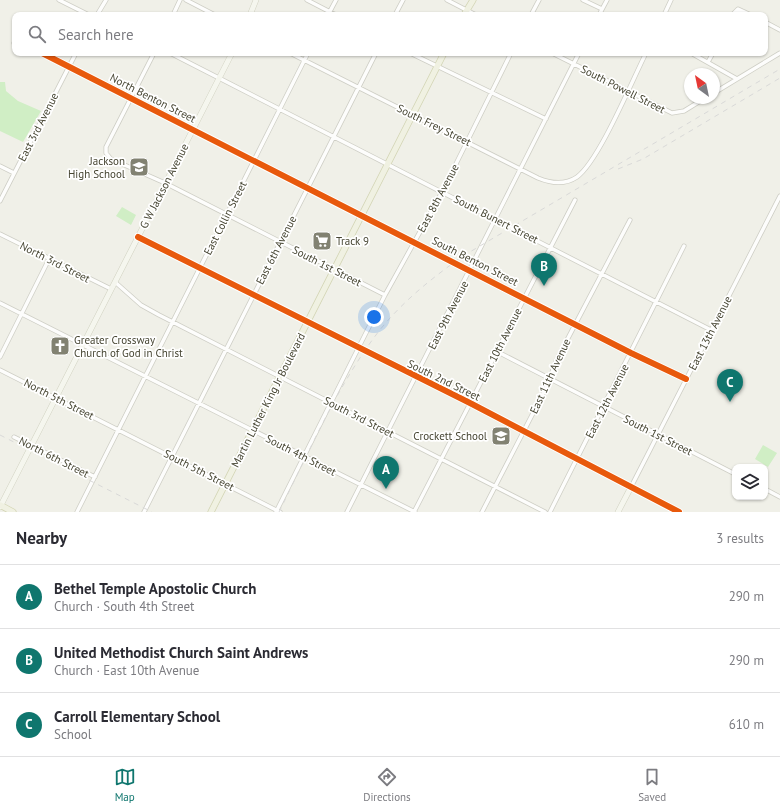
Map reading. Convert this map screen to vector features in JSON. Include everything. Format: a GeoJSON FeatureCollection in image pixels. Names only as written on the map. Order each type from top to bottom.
{"type":"FeatureCollection","features":[{"type":"Feature","properties":{"kind":"main road"},"geometry":{"type":"LineString","coordinates":[[465,12],[473,0]]}},
{"type":"Feature","properties":{"kind":"main road","name":"Martin Luther King Jr Boulevard"},"geometry":{"type":"LineString","coordinates":[[211,512],[442,56]]}},
{"type":"Feature","properties":{"kind":"main road"},"geometry":{"type":"LineString","coordinates":[[0,506],[13,512]]}},
{"type":"Feature","properties":{"kind":"street"},"geometry":{"type":"LineString","coordinates":[[59,0],[83,12]]}},
{"type":"Feature","properties":{"kind":"street"},"geometry":{"type":"LineString","coordinates":[[99,12],[106,0]]}},
{"type":"Feature","properties":{"kind":"street"},"geometry":{"type":"LineString","coordinates":[[174,12],[180,0]]}},
{"type":"Feature","properties":{"kind":"street"},"geometry":{"type":"LineString","coordinates":[[186,0],[210,12]]}},
{"type":"Feature","properties":{"kind":"street"},"geometry":{"type":"LineString","coordinates":[[251,12],[256,0]]}},
{"type":"Feature","properties":{"kind":"street"},"geometry":{"type":"LineString","coordinates":[[307,0],[327,12]]}},
{"type":"Feature","properties":{"kind":"street"},"geometry":{"type":"LineString","coordinates":[[330,12],[336,0]]}},
{"type":"Feature","properties":{"kind":"street"},"geometry":{"type":"LineString","coordinates":[[397,12],[403,0]]}},
{"type":"Feature","properties":{"kind":"street"},"geometry":{"type":"LineString","coordinates":[[446,0],[465,12]]}},
{"type":"Feature","properties":{"kind":"street"},"geometry":{"type":"LineString","coordinates":[[533,12],[539,0]]}},
{"type":"Feature","properties":{"kind":"street"},"geometry":{"type":"LineString","coordinates":[[583,0],[602,9]]}},
{"type":"Feature","properties":{"kind":"street"},"geometry":{"type":"LineString","coordinates":[[600,12],[607,0]]}},
{"type":"Feature","properties":{"kind":"street"},"geometry":{"type":"LineString","coordinates":[[665,12],[671,0]]}},
{"type":"Feature","properties":{"kind":"street"},"geometry":{"type":"LineString","coordinates":[[734,12],[737,9],[744,12]]}},
{"type":"Feature","properties":{"kind":"street"},"geometry":{"type":"LineString","coordinates":[[768,24],[780,30]]}},
{"type":"Feature","properties":{"kind":"street"},"geometry":{"type":"LineString","coordinates":[[720,89],[780,53]]}},
{"type":"Feature","properties":{"kind":"street","name":"North Benton Street"},"geometry":{"type":"LineString","coordinates":[[48,56],[254,161]]}},
{"type":"Feature","properties":{"kind":"street","name":"East 3rd Avenue"},"geometry":{"type":"LineString","coordinates":[[0,202],[74,56]]}},
{"type":"Feature","properties":{"kind":"street"},"geometry":{"type":"LineString","coordinates":[[131,98],[152,56]]}},
{"type":"Feature","properties":{"kind":"street","name":"South Bunert Street"},"geometry":{"type":"LineString","coordinates":[[176,56],[711,330]]}},
{"type":"Feature","properties":{"kind":"street","name":"G W Jackson Avenue"},"geometry":{"type":"LineString","coordinates":[[0,506],[230,56]]}},
{"type":"Feature","properties":{"kind":"street","name":"South Frey Street"},"geometry":{"type":"LineString","coordinates":[[296,56],[544,180],[565,182],[576,177],[592,159],[627,92]]}},
{"type":"Feature","properties":{"kind":"street","name":"East Collin Street"},"geometry":{"type":"LineString","coordinates":[[77,512],[307,56]]}},
{"type":"Feature","properties":{"kind":"street","name":"East 6th Avenue"},"geometry":{"type":"LineString","coordinates":[[144,512],[374,56]]}},
{"type":"Feature","properties":{"kind":"street"},"geometry":{"type":"LineString","coordinates":[[416,56],[546,119]]}},
{"type":"Feature","properties":{"kind":"street","name":"East 8th Avenue"},"geometry":{"type":"LineString","coordinates":[[277,511],[385,295],[442,192],[510,56]]}},
{"type":"Feature","properties":{"kind":"street","name":"South Powell Street"},"geometry":{"type":"LineString","coordinates":[[558,56],[627,92],[672,113],[684,111],[695,104]]}},
{"type":"Feature","properties":{"kind":"street","name":"East 9th Avenue"},"geometry":{"type":"LineString","coordinates":[[348,512],[578,56]]}},
{"type":"Feature","properties":{"kind":"street"},"geometry":{"type":"LineString","coordinates":[[627,92],[645,56]]}},
{"type":"Feature","properties":{"kind":"street"},"geometry":{"type":"LineString","coordinates":[[697,56],[737,79]]}},
{"type":"Feature","properties":{"kind":"street"},"geometry":{"type":"LineString","coordinates":[[708,62],[711,56]]}},
{"type":"Feature","properties":{"kind":"street","name":"South 1st Street"},"geometry":{"type":"LineString","coordinates":[[131,98],[106,147],[106,153],[111,159],[165,183],[385,295]]}},
{"type":"Feature","properties":{"kind":"street","name":"South Benton Street"},"geometry":{"type":"LineString","coordinates":[[254,161],[631,353],[686,379]]}},
{"type":"Feature","properties":{"kind":"street"},"geometry":{"type":"LineString","coordinates":[[0,166],[14,173]]}},
{"type":"Feature","properties":{"kind":"street","name":"East 13th Avenue"},"geometry":{"type":"LineString","coordinates":[[618,512],[780,196]]}},
{"type":"Feature","properties":{"kind":"street","name":"East 10th Avenue"},"geometry":{"type":"LineString","coordinates":[[414,512],[575,200]]}},
{"type":"Feature","properties":{"kind":"street","name":"East 11th Avenue"},"geometry":{"type":"LineString","coordinates":[[482,512],[524,431],[575,324],[630,220]]}},
{"type":"Feature","properties":{"kind":"street","name":"North 3rd Street"},"geometry":{"type":"LineString","coordinates":[[0,234],[111,290]]}},
{"type":"Feature","properties":{"kind":"street","name":"South 2nd Street"},"geometry":{"type":"LineString","coordinates":[[138,237],[199,269],[470,403],[679,512]]}},
{"type":"Feature","properties":{"kind":"street","name":"East 12th Avenue"},"geometry":{"type":"LineString","coordinates":[[550,512],[684,246]]}},
{"type":"Feature","properties":{"kind":"street"},"geometry":{"type":"LineString","coordinates":[[0,357],[49,259]]}},
{"type":"Feature","properties":{"kind":"street"},"geometry":{"type":"LineString","coordinates":[[115,282],[141,305],[173,322]]}},
{"type":"Feature","properties":{"kind":"street","name":"South 4th Street"},"geometry":{"type":"LineString","coordinates":[[0,303],[414,512]]}},
{"type":"Feature","properties":{"kind":"street","name":"South 3rd Street"},"geometry":{"type":"LineString","coordinates":[[173,322],[545,512]]}},
{"type":"Feature","properties":{"kind":"street","name":"South 1st Street"},"geometry":{"type":"LineString","coordinates":[[496,351],[732,472]]}},
{"type":"Feature","properties":{"kind":"street","name":"North 5th Street"},"geometry":{"type":"LineString","coordinates":[[0,370],[118,429]]}},
{"type":"Feature","properties":{"kind":"street","name":"South 5th Street"},"geometry":{"type":"LineString","coordinates":[[118,429],[277,511]]}},
{"type":"Feature","properties":{"kind":"street","name":"North 6th Street"},"geometry":{"type":"LineString","coordinates":[[14,437],[95,477]]}},
{"type":"Feature","properties":{"kind":"street"},"geometry":{"type":"LineString","coordinates":[[768,491],[780,497]]}},
{"type":"Feature","properties":{"kind":"green space"},"geometry":{"type":"Polygon","coordinates":[[[0,82],[5,82],[6,91],[18,101],[41,111],[23,142],[0,131],[0,82]]]}},
{"type":"Feature","properties":{"kind":"green space"},"geometry":{"type":"Polygon","coordinates":[[[122,207],[136,215],[131,225],[116,216],[122,207]]]}},
{"type":"Feature","properties":{"kind":"green space"},"geometry":{"type":"Polygon","coordinates":[[[763,445],[777,453],[768,467],[768,464],[763,464],[755,459],[763,445]]]}},
{"type":"Feature","properties":{"kind":"railway"},"geometry":{"type":"LineString","coordinates":[[279,512],[325,419],[350,373],[388,320],[418,290],[463,256],[780,69]]}},
{"type":"Feature","properties":{"kind":"railway"},"geometry":{"type":"LineString","coordinates":[[618,169],[643,159],[780,78]]}},
{"type":"Feature","properties":{"kind":"railway"},"geometry":{"type":"LineString","coordinates":[[0,435],[152,512]]}},
{"type":"Feature","properties":{"kind":"cycle path"},"geometry":{"type":"LineString","coordinates":[[48,56],[631,353],[686,379]]}},
{"type":"Feature","properties":{"kind":"cycle path"},"geometry":{"type":"LineString","coordinates":[[138,237],[470,403],[679,512]]}},
{"type":"Feature","properties":{"kind":"place","name":"Jackson High School"},"geometry":{"type":"Point","coordinates":[139,167]}},
{"type":"Feature","properties":{"kind":"place","name":"Track 9"},"geometry":{"type":"Point","coordinates":[322,241]}},
{"type":"Feature","properties":{"kind":"place","name":"United Methodist Church Saint Andrews"},"geometry":{"type":"Point","coordinates":[544,286]}},
{"type":"Feature","properties":{"kind":"place","name":"Greater Crossway Church of God in Christ"},"geometry":{"type":"Point","coordinates":[60,346]}},
{"type":"Feature","properties":{"kind":"place","name":"Carroll Elementary School"},"geometry":{"type":"Point","coordinates":[730,402]}},
{"type":"Feature","properties":{"kind":"place","name":"Crockett School"},"geometry":{"type":"Point","coordinates":[501,436]}},
{"type":"Feature","properties":{"kind":"place","name":"Bethel Temple Apostolic Church"},"geometry":{"type":"Point","coordinates":[386,489]}}]}
